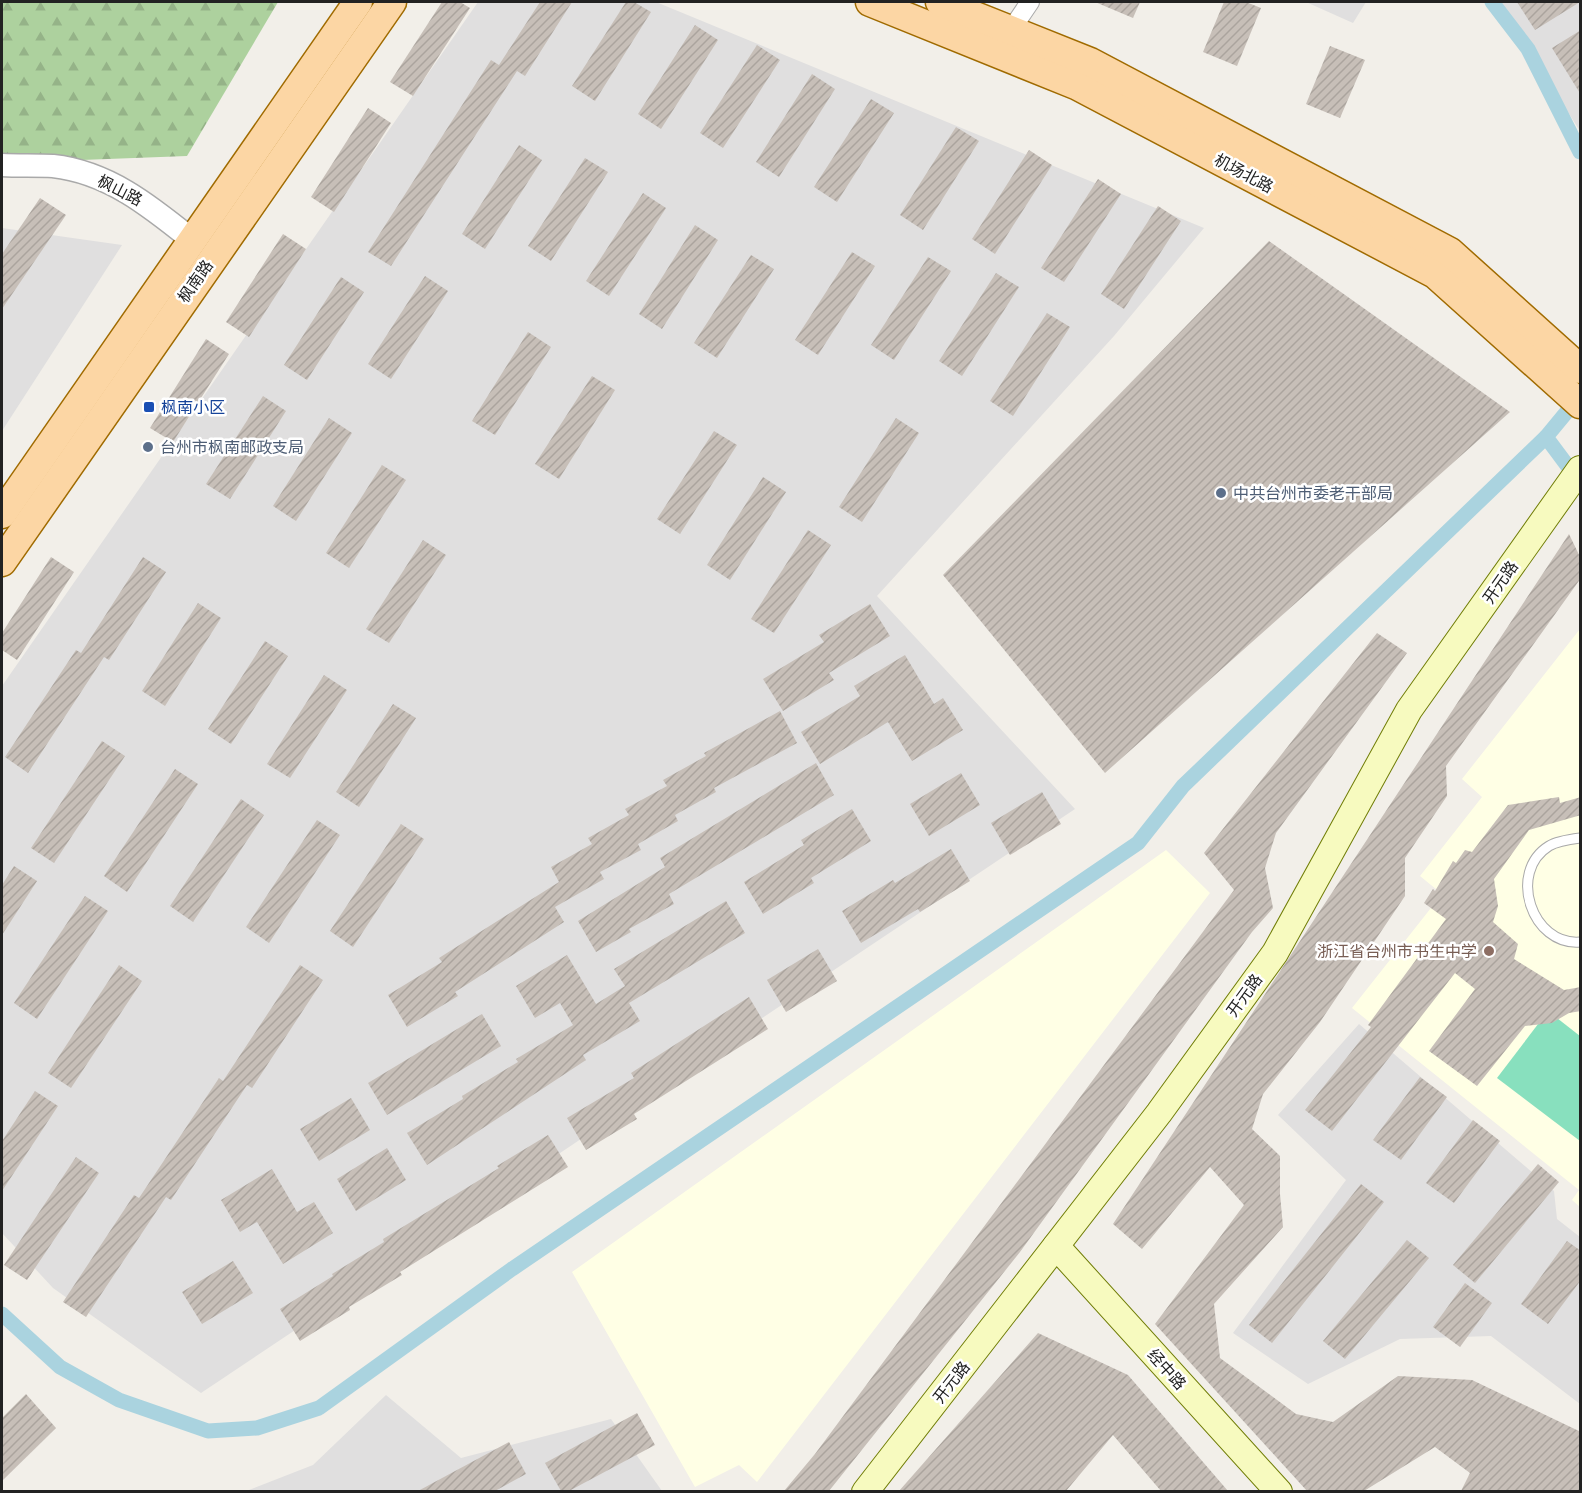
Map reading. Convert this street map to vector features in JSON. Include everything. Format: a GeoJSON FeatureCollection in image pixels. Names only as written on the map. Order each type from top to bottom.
{"type":"FeatureCollection","features":[{"type":"Feature","properties":{"kind":"main road","name":"枫南路"},"geometry":{"type":"LineString","coordinates":[[2,514],[191,239],[358,2]]}},
{"type":"Feature","properties":{"kind":"main road","name":"机场北路"},"geometry":{"type":"LineString","coordinates":[[870,2],[1078,86],[1435,274],[1581,404]]}},
{"type":"Feature","properties":{"kind":"main road","name":"机场北路"},"geometry":{"type":"LineString","coordinates":[[940,2],[1090,62],[1450,252],[1581,369]]}},
{"type":"Feature","properties":{"kind":"main road","name":"枫南路"},"geometry":{"type":"LineString","coordinates":[[2,562],[392,5]]}},
{"type":"Feature","properties":{"kind":"main road","name":"开元路"},"geometry":{"type":"LineString","coordinates":[[865,1491],[1159,1113],[1275,953],[1409,710],[1581,469]]}},
{"type":"Feature","properties":{"kind":"main road","name":"经中路"},"geometry":{"type":"LineString","coordinates":[[1056,1246],[1278,1491]]}},
{"type":"Feature","properties":{"kind":"street"},"geometry":{"type":"LineString","coordinates":[[1011,30],[1030,2]]}},
{"type":"Feature","properties":{"kind":"street","name":"枫山路"},"geometry":{"type":"LineString","coordinates":[[2,165],[54,166],[103,179],[144,201],[191,239]]}},
{"type":"Feature","properties":{"kind":"lane"},"geometry":{"type":"LineString","coordinates":[[1581,838],[1550,845],[1533,862],[1528,885],[1531,910],[1539,924],[1552,936],[1581,942]]}},
{"type":"Feature","properties":{"kind":"shaded area"},"geometry":{"type":"Polygon","coordinates":[[[478,2],[656,2],[1204,228],[1114,336],[877,596],[1075,809],[201,1393],[53,1288],[2,1233],[2,686],[478,2]]]}},
{"type":"Feature","properties":{"kind":"shaded area"},"geometry":{"type":"Polygon","coordinates":[[[1306,2],[1366,2],[1353,23],[1306,2]]]}},
{"type":"Feature","properties":{"kind":"shaded area"},"geometry":{"type":"Polygon","coordinates":[[[1498,2],[1580,2],[1580,131],[1498,2]]]}},
{"type":"Feature","properties":{"kind":"shaded area"},"geometry":{"type":"Polygon","coordinates":[[[2,228],[122,245],[2,431],[2,228]]]}},
{"type":"Feature","properties":{"kind":"shaded area","name":"浙江省台州市书生中学"},"geometry":{"type":"Polygon","coordinates":[[[1580,629],[1580,1207],[1572,1200],[1579,1190],[1352,1008],[1442,894],[1420,876],[1482,797],[1462,779],[1580,629]]]}},
{"type":"Feature","properties":{"kind":"shaded area"},"geometry":{"type":"Polygon","coordinates":[[[1166,850],[1210,893],[757,1482],[739,1465],[695,1487],[572,1272],[1166,850]]]}},
{"type":"Feature","properties":{"kind":"shaded area"},"geometry":{"type":"Polygon","coordinates":[[[1359,1024],[1554,1191],[1557,1219],[1580,1237],[1580,1404],[1491,1336],[1400,1339],[1308,1384],[1233,1333],[1346,1180],[1278,1115],[1359,1024]]]}},
{"type":"Feature","properties":{"kind":"shaded area"},"geometry":{"type":"Polygon","coordinates":[[[386,1395],[461,1458],[611,1419],[662,1491],[244,1492],[313,1465],[386,1395]]]}},
{"type":"Feature","properties":{"kind":"green space"},"geometry":{"type":"Polygon","coordinates":[[[2,2],[278,2],[187,156],[2,163],[2,2]]]}},
{"type":"Feature","properties":{"kind":"green space"},"geometry":{"type":"Polygon","coordinates":[[[1548,1011],[1580,1036],[1580,1141],[1497,1078],[1548,1011]]]}},
{"type":"Feature","properties":{"kind":"building"},"geometry":{"type":"Polygon","coordinates":[[[442,2],[460,2],[470,8],[413,96],[390,82],[442,2]]]}},
{"type":"Feature","properties":{"kind":"building"},"geometry":{"type":"Polygon","coordinates":[[[540,2],[572,2],[525,76],[517,71],[391,266],[368,252],[491,60],[499,65],[540,2]]]}},
{"type":"Feature","properties":{"kind":"building"},"geometry":{"type":"Polygon","coordinates":[[[626,2],[634,2],[651,12],[595,101],[572,86],[626,2]]]}},
{"type":"Feature","properties":{"kind":"building"},"geometry":{"type":"Polygon","coordinates":[[[1095,2],[1140,2],[1133,18],[1095,2]]]}},
{"type":"Feature","properties":{"kind":"building"},"geometry":{"type":"Polygon","coordinates":[[[1224,2],[1246,2],[1261,8],[1237,66],[1203,52],[1224,2]]]}},
{"type":"Feature","properties":{"kind":"building"},"geometry":{"type":"Polygon","coordinates":[[[1517,2],[1580,2],[1535,30],[1517,2]]]}},
{"type":"Feature","properties":{"kind":"building"},"geometry":{"type":"Polygon","coordinates":[[[695,25],[718,40],[661,129],[638,114],[695,25]]]}},
{"type":"Feature","properties":{"kind":"building"},"geometry":{"type":"Polygon","coordinates":[[[1581,30],[1581,95],[1552,48],[1581,30]]]}},
{"type":"Feature","properties":{"kind":"building"},"geometry":{"type":"Polygon","coordinates":[[[757,45],[780,60],[723,148],[700,133],[757,45]]]}},
{"type":"Feature","properties":{"kind":"building"},"geometry":{"type":"Polygon","coordinates":[[[1330,46],[1365,60],[1340,118],[1306,104],[1330,46]]]}},
{"type":"Feature","properties":{"kind":"building"},"geometry":{"type":"Polygon","coordinates":[[[812,74],[835,89],[779,177],[756,162],[812,74]]]}},
{"type":"Feature","properties":{"kind":"building"},"geometry":{"type":"Polygon","coordinates":[[[871,99],[894,113],[837,202],[814,187],[871,99]]]}},
{"type":"Feature","properties":{"kind":"building"},"geometry":{"type":"Polygon","coordinates":[[[368,108],[391,123],[334,212],[311,197],[368,108]]]}},
{"type":"Feature","properties":{"kind":"building"},"geometry":{"type":"Polygon","coordinates":[[[956,127],[979,141],[923,230],[900,215],[956,127]]]}},
{"type":"Feature","properties":{"kind":"building"},"geometry":{"type":"Polygon","coordinates":[[[519,145],[542,160],[485,249],[462,234],[519,145]]]}},
{"type":"Feature","properties":{"kind":"building"},"geometry":{"type":"Polygon","coordinates":[[[1029,150],[1052,165],[995,254],[972,239],[1029,150]]]}},
{"type":"Feature","properties":{"kind":"building"},"geometry":{"type":"Polygon","coordinates":[[[585,158],[608,172],[551,261],[528,246],[585,158]]]}},
{"type":"Feature","properties":{"kind":"building"},"geometry":{"type":"Polygon","coordinates":[[[1098,179],[1121,194],[1064,282],[1041,268],[1098,179]]]}},
{"type":"Feature","properties":{"kind":"building"},"geometry":{"type":"Polygon","coordinates":[[[643,193],[666,208],[609,296],[586,281],[643,193]]]}},
{"type":"Feature","properties":{"kind":"building"},"geometry":{"type":"Polygon","coordinates":[[[40,198],[66,215],[2,309],[2,254],[40,198]]]}},
{"type":"Feature","properties":{"kind":"building"},"geometry":{"type":"Polygon","coordinates":[[[1158,206],[1181,221],[1124,309],[1101,294],[1158,206]]]}},
{"type":"Feature","properties":{"kind":"building"},"geometry":{"type":"Polygon","coordinates":[[[695,225],[718,240],[662,329],[639,314],[695,225]]]}},
{"type":"Feature","properties":{"kind":"building"},"geometry":{"type":"Polygon","coordinates":[[[283,234],[306,249],[249,337],[226,322],[283,234]]]}},
{"type":"Feature","properties":{"kind":"building","name":"中共台州市委老干部局"},"geometry":{"type":"Polygon","coordinates":[[[1269,241],[1510,412],[1105,773],[943,575],[1269,241]]]}},
{"type":"Feature","properties":{"kind":"building"},"geometry":{"type":"Polygon","coordinates":[[[852,252],[875,266],[818,355],[795,340],[852,252]]]}},
{"type":"Feature","properties":{"kind":"building"},"geometry":{"type":"Polygon","coordinates":[[[751,255],[774,269],[717,358],[694,343],[751,255]]]}},
{"type":"Feature","properties":{"kind":"building"},"geometry":{"type":"Polygon","coordinates":[[[928,257],[951,271],[894,360],[871,345],[928,257]]]}},
{"type":"Feature","properties":{"kind":"building"},"geometry":{"type":"Polygon","coordinates":[[[996,273],[1019,287],[962,376],[939,361],[996,273]]]}},
{"type":"Feature","properties":{"kind":"building"},"geometry":{"type":"Polygon","coordinates":[[[425,276],[448,291],[391,379],[368,364],[425,276]]]}},
{"type":"Feature","properties":{"kind":"building"},"geometry":{"type":"Polygon","coordinates":[[[341,277],[364,292],[307,380],[284,365],[341,277]]]}},
{"type":"Feature","properties":{"kind":"building"},"geometry":{"type":"Polygon","coordinates":[[[1047,313],[1070,327],[1013,416],[990,401],[1047,313]]]}},
{"type":"Feature","properties":{"kind":"building"},"geometry":{"type":"Polygon","coordinates":[[[528,332],[551,347],[495,435],[472,421],[528,332]]]}},
{"type":"Feature","properties":{"kind":"building"},"geometry":{"type":"Polygon","coordinates":[[[206,339],[229,354],[173,442],[150,428],[206,339]]]}},
{"type":"Feature","properties":{"kind":"building"},"geometry":{"type":"Polygon","coordinates":[[[592,376],[615,390],[559,479],[535,464],[592,376]]]}},
{"type":"Feature","properties":{"kind":"building"},"geometry":{"type":"Polygon","coordinates":[[[263,396],[286,411],[230,499],[206,484],[263,396]]]}},
{"type":"Feature","properties":{"kind":"building"},"geometry":{"type":"Polygon","coordinates":[[[329,418],[352,433],[296,521],[273,506],[329,418]]]}},
{"type":"Feature","properties":{"kind":"building"},"geometry":{"type":"Polygon","coordinates":[[[896,418],[919,433],[862,522],[839,507],[896,418]]]}},
{"type":"Feature","properties":{"kind":"building"},"geometry":{"type":"Polygon","coordinates":[[[714,431],[737,445],[680,534],[657,519],[714,431]]]}},
{"type":"Feature","properties":{"kind":"building"},"geometry":{"type":"Polygon","coordinates":[[[382,465],[406,480],[349,568],[326,553],[382,465]]]}},
{"type":"Feature","properties":{"kind":"building"},"geometry":{"type":"Polygon","coordinates":[[[763,477],[786,492],[730,580],[707,565],[763,477]]]}},
{"type":"Feature","properties":{"kind":"building"},"geometry":{"type":"Polygon","coordinates":[[[808,530],[831,545],[774,633],[751,619],[808,530]]]}},
{"type":"Feature","properties":{"kind":"building"},"geometry":{"type":"Polygon","coordinates":[[[1569,534],[1581,559],[1581,578],[1446,766],[1447,796],[1405,858],[1405,896],[1320,1022],[1263,1094],[1252,1129],[1280,1156],[1283,1227],[1214,1304],[1220,1358],[1296,1414],[1333,1422],[1398,1376],[1472,1380],[1581,1432],[1581,1491],[1461,1491],[1470,1473],[1435,1447],[1364,1491],[1307,1491],[1155,1324],[1244,1205],[1210,1167],[1142,1249],[1113,1224],[1569,534]]]}},
{"type":"Feature","properties":{"kind":"building"},"geometry":{"type":"Polygon","coordinates":[[[423,540],[446,555],[389,643],[366,629],[423,540]]]}},
{"type":"Feature","properties":{"kind":"building"},"geometry":{"type":"Polygon","coordinates":[[[51,557],[74,572],[17,660],[2,650],[2,633],[51,557]]]}},
{"type":"Feature","properties":{"kind":"building"},"geometry":{"type":"Polygon","coordinates":[[[143,557],[166,572],[109,660],[104,657],[28,773],[5,757],[76,650],[81,653],[143,557]]]}},
{"type":"Feature","properties":{"kind":"building"},"geometry":{"type":"Polygon","coordinates":[[[198,603],[221,618],[165,706],[142,691],[198,603]]]}},
{"type":"Feature","properties":{"kind":"building"},"geometry":{"type":"Polygon","coordinates":[[[870,604],[890,636],[829,673],[834,680],[783,711],[763,679],[824,642],[819,635],[870,604]]]}},
{"type":"Feature","properties":{"kind":"building"},"geometry":{"type":"Polygon","coordinates":[[[1377,633],[1407,653],[1276,833],[1265,868],[1273,908],[1252,932],[1020,1252],[829,1491],[784,1491],[815,1454],[1234,890],[1204,853],[1377,633]]]}},
{"type":"Feature","properties":{"kind":"building"},"geometry":{"type":"Polygon","coordinates":[[[265,641],[288,656],[231,744],[208,729],[265,641]]]}},
{"type":"Feature","properties":{"kind":"building"},"geometry":{"type":"Polygon","coordinates":[[[905,655],[934,704],[943,698],[963,730],[912,761],[888,722],[820,764],[801,732],[860,696],[854,686],[905,655]]]}},
{"type":"Feature","properties":{"kind":"building"},"geometry":{"type":"Polygon","coordinates":[[[324,675],[347,690],[290,778],[267,764],[324,675]]]}},
{"type":"Feature","properties":{"kind":"building"},"geometry":{"type":"Polygon","coordinates":[[[393,704],[416,718],[359,807],[336,792],[393,704]]]}},
{"type":"Feature","properties":{"kind":"building"},"geometry":{"type":"Polygon","coordinates":[[[780,711],[797,743],[714,788],[716,792],[675,815],[678,821],[638,844],[641,850],[600,872],[604,879],[555,907],[564,922],[455,992],[458,996],[407,1027],[388,995],[442,962],[439,958],[559,882],[551,867],[592,844],[588,838],[629,815],[625,809],[667,786],[663,780],[706,756],[704,753],[780,711]]]}},
{"type":"Feature","properties":{"kind":"building"},"geometry":{"type":"Polygon","coordinates":[[[102,741],[125,756],[54,863],[31,848],[102,741]]]}},
{"type":"Feature","properties":{"kind":"building"},"geometry":{"type":"Polygon","coordinates":[[[816,763],[834,795],[669,894],[674,904],[629,929],[631,932],[596,952],[578,921],[665,867],[660,858],[816,763]]]}},
{"type":"Feature","properties":{"kind":"building"},"geometry":{"type":"Polygon","coordinates":[[[175,769],[198,784],[127,892],[104,876],[175,769]]]}},
{"type":"Feature","properties":{"kind":"building"},"geometry":{"type":"Polygon","coordinates":[[[961,773],[980,805],[929,836],[910,804],[961,773]]]}},
{"type":"Feature","properties":{"kind":"building"},"geometry":{"type":"Polygon","coordinates":[[[1042,792],[1061,824],[1010,855],[991,823],[1042,792]]]}},
{"type":"Feature","properties":{"kind":"building"},"geometry":{"type":"Polygon","coordinates":[[[1559,797],[1560,803],[1581,797],[1581,815],[1529,830],[1494,879],[1498,906],[1493,922],[1518,944],[1514,959],[1564,990],[1581,987],[1581,1011],[1569,1013],[1552,1023],[1525,1026],[1477,1086],[1429,1051],[1475,989],[1455,973],[1332,1131],[1305,1110],[1371,1027],[1368,1025],[1446,919],[1424,903],[1433,889],[1435,891],[1453,861],[1456,863],[1465,850],[1472,852],[1508,805],[1559,797]]]}},
{"type":"Feature","properties":{"kind":"building"},"geometry":{"type":"Polygon","coordinates":[[[241,799],[264,815],[193,922],[170,906],[241,799]]]}},
{"type":"Feature","properties":{"kind":"building"},"geometry":{"type":"Polygon","coordinates":[[[852,809],[871,841],[811,878],[814,883],[763,914],[744,882],[804,845],[801,840],[852,809]]]}},
{"type":"Feature","properties":{"kind":"building"},"geometry":{"type":"Polygon","coordinates":[[[317,820],[340,835],[269,943],[246,927],[317,820]]]}},
{"type":"Feature","properties":{"kind":"building"},"geometry":{"type":"Polygon","coordinates":[[[401,824],[424,839],[353,947],[330,931],[401,824]]]}},
{"type":"Feature","properties":{"kind":"building"},"geometry":{"type":"Polygon","coordinates":[[[951,849],[970,881],[920,912],[918,909],[861,943],[842,911],[893,880],[895,883],[951,849]]]}},
{"type":"Feature","properties":{"kind":"building"},"geometry":{"type":"Polygon","coordinates":[[[14,866],[37,881],[2,935],[2,885],[14,866]]]}},
{"type":"Feature","properties":{"kind":"building"},"geometry":{"type":"Polygon","coordinates":[[[85,896],[108,911],[37,1019],[14,1003],[85,896]]]}},
{"type":"Feature","properties":{"kind":"building"},"geometry":{"type":"Polygon","coordinates":[[[726,901],[745,933],[629,1003],[640,1021],[583,1055],[586,1060],[427,1165],[407,1133],[518,1062],[516,1059],[573,1025],[560,1003],[535,1018],[516,986],[567,955],[596,1004],[625,986],[614,969],[726,901]]]}},
{"type":"Feature","properties":{"kind":"building"},"geometry":{"type":"Polygon","coordinates":[[[818,949],[837,981],[786,1012],[767,980],[818,949]]]}},
{"type":"Feature","properties":{"kind":"building"},"geometry":{"type":"Polygon","coordinates":[[[119,965],[142,981],[71,1088],[48,1073],[119,965]]]}},
{"type":"Feature","properties":{"kind":"building"},"geometry":{"type":"Polygon","coordinates":[[[300,965],[323,980],[252,1088],[247,1085],[171,1200],[166,1197],[86,1317],[63,1302],[134,1195],[139,1198],[219,1078],[223,1081],[300,965]]]}},
{"type":"Feature","properties":{"kind":"building"},"geometry":{"type":"Polygon","coordinates":[[[749,997],[768,1029],[634,1114],[637,1119],[586,1150],[567,1118],[634,1078],[631,1073],[749,997]]]}},
{"type":"Feature","properties":{"kind":"building"},"geometry":{"type":"Polygon","coordinates":[[[482,1014],[501,1046],[387,1115],[368,1083],[482,1014]]]}},
{"type":"Feature","properties":{"kind":"building"},"geometry":{"type":"Polygon","coordinates":[[[1420,1077],[1447,1097],[1401,1160],[1373,1140],[1420,1077]]]}},
{"type":"Feature","properties":{"kind":"building"},"geometry":{"type":"Polygon","coordinates":[[[35,1091],[58,1106],[2,1191],[2,1141],[35,1091]]]}},
{"type":"Feature","properties":{"kind":"building"},"geometry":{"type":"Polygon","coordinates":[[[351,1098],[370,1130],[319,1161],[300,1129],[351,1098]]]}},
{"type":"Feature","properties":{"kind":"building"},"geometry":{"type":"Polygon","coordinates":[[[1473,1120],[1500,1141],[1454,1203],[1426,1183],[1473,1120]]]}},
{"type":"Feature","properties":{"kind":"building"},"geometry":{"type":"Polygon","coordinates":[[[548,1135],[568,1167],[400,1272],[402,1275],[349,1307],[350,1310],[300,1341],[280,1309],[384,1242],[383,1239],[548,1135]]]}},
{"type":"Feature","properties":{"kind":"building"},"geometry":{"type":"Polygon","coordinates":[[[387,1148],[406,1180],[356,1211],[337,1179],[387,1148]]]}},
{"type":"Feature","properties":{"kind":"building"},"geometry":{"type":"Polygon","coordinates":[[[76,1157],[99,1173],[27,1280],[4,1265],[76,1157]]]}},
{"type":"Feature","properties":{"kind":"building"},"geometry":{"type":"Polygon","coordinates":[[[1538,1164],[1559,1182],[1475,1283],[1453,1265],[1538,1164]]]}},
{"type":"Feature","properties":{"kind":"building"},"geometry":{"type":"Polygon","coordinates":[[[272,1169],[297,1212],[314,1202],[333,1233],[283,1264],[257,1222],[240,1232],[221,1200],[272,1169]]]}},
{"type":"Feature","properties":{"kind":"building"},"geometry":{"type":"Polygon","coordinates":[[[1361,1184],[1384,1202],[1272,1343],[1249,1325],[1361,1184]]]}},
{"type":"Feature","properties":{"kind":"building"},"geometry":{"type":"Polygon","coordinates":[[[1407,1240],[1429,1258],[1345,1359],[1323,1341],[1407,1240]]]}},
{"type":"Feature","properties":{"kind":"building"},"geometry":{"type":"Polygon","coordinates":[[[1567,1241],[1581,1251],[1581,1280],[1548,1324],[1521,1304],[1567,1241]]]}},
{"type":"Feature","properties":{"kind":"building"},"geometry":{"type":"Polygon","coordinates":[[[233,1261],[253,1293],[202,1324],[182,1292],[233,1261]]]}},
{"type":"Feature","properties":{"kind":"building"},"geometry":{"type":"Polygon","coordinates":[[[1465,1283],[1492,1303],[1460,1347],[1433,1327],[1465,1283]]]}},
{"type":"Feature","properties":{"kind":"building"},"geometry":{"type":"Polygon","coordinates":[[[1038,1333],[1128,1375],[1228,1491],[1161,1491],[1113,1435],[1066,1491],[899,1491],[1038,1333]]]}},
{"type":"Feature","properties":{"kind":"building"},"geometry":{"type":"Polygon","coordinates":[[[26,1394],[56,1428],[2,1481],[2,1418],[26,1394]]]}},
{"type":"Feature","properties":{"kind":"building"},"geometry":{"type":"Polygon","coordinates":[[[637,1413],[655,1445],[569,1491],[561,1491],[545,1463],[637,1413]]]}},
{"type":"Feature","properties":{"kind":"building"},"geometry":{"type":"Polygon","coordinates":[[[509,1442],[526,1474],[495,1491],[418,1491],[509,1442]]]}},
{"type":"Feature","properties":{"kind":"waterway"},"geometry":{"type":"LineString","coordinates":[[1492,2],[1528,49],[1580,152]]}},
{"type":"Feature","properties":{"kind":"waterway"},"geometry":{"type":"LineString","coordinates":[[1578,480],[1546,437],[1579,397]]}},
{"type":"Feature","properties":{"kind":"waterway"},"geometry":{"type":"LineString","coordinates":[[2,1314],[60,1367],[119,1400],[208,1431],[257,1428],[319,1408],[512,1269],[1138,843],[1183,786],[1546,437]]}},
{"type":"Feature","properties":{"kind":"place","name":"枫南小区"},"geometry":{"type":"Point","coordinates":[149,407]}},
{"type":"Feature","properties":{"kind":"place","name":"台州市枫南邮政支局"},"geometry":{"type":"Point","coordinates":[148,447]}},
{"type":"Feature","properties":{"kind":"place","name":"中共台州市委老干部局"},"geometry":{"type":"Point","coordinates":[1221,493]}},
{"type":"Feature","properties":{"kind":"place","name":"浙江省台州市书生中学"},"geometry":{"type":"Point","coordinates":[1489,951]}}]}
